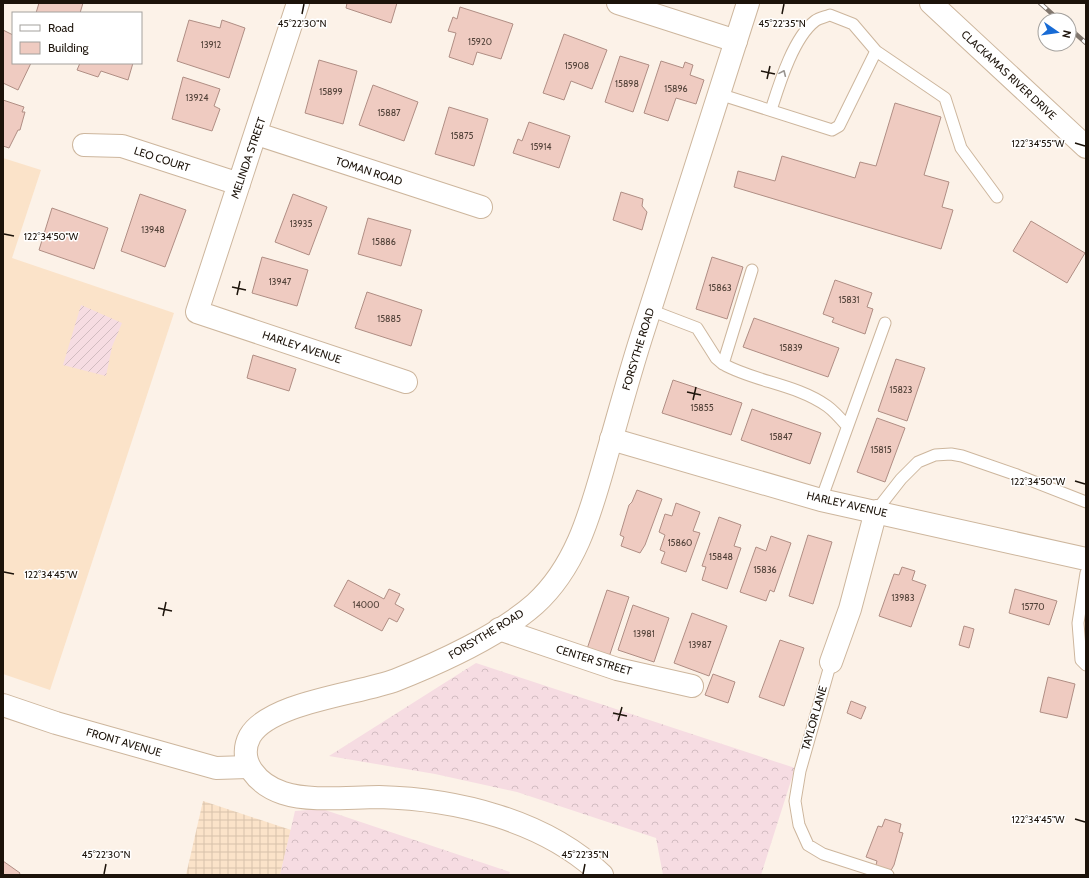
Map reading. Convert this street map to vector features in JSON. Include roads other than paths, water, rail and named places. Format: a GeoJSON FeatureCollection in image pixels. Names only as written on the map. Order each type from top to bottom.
{"type":"FeatureCollection","features":[{"type":"Feature","properties":{"kind":"street","name":"MELINDA STREET"},"geometry":{"type":"LineString","coordinates":[[198,312],[239,184],[257,134],[298,3]]}},
{"type":"Feature","properties":{"kind":"street"},"geometry":{"type":"LineString","coordinates":[[618,3],[736,41]]}},
{"type":"Feature","properties":{"kind":"street","name":"FORSYTHE ROAD"},"geometry":{"type":"LineString","coordinates":[[248,767],[245,757],[250,737],[266,720],[277,714],[310,703],[393,681],[444,659],[498,629],[532,606],[546,592],[566,566],[576,548],[590,512],[650,310],[748,3]]}},
{"type":"Feature","properties":{"kind":"street","name":"CLACKAMAS RIVER DRIVE"},"geometry":{"type":"LineString","coordinates":[[931,3],[1086,147]]}},
{"type":"Feature","properties":{"kind":"street","name":"TOMAN ROAD"},"geometry":{"type":"LineString","coordinates":[[257,134],[481,207]]}},
{"type":"Feature","properties":{"kind":"street","name":"LEO COURT"},"geometry":{"type":"LineString","coordinates":[[84,145],[122,146],[239,184]]}},
{"type":"Feature","properties":{"kind":"street","name":"HARLEY AVENUE"},"geometry":{"type":"LineString","coordinates":[[198,312],[406,382]]}},
{"type":"Feature","properties":{"kind":"street","name":"HARLEY AVENUE"},"geometry":{"type":"LineString","coordinates":[[611,439],[821,500],[876,511],[1086,559]]}},
{"type":"Feature","properties":{"kind":"street","name":"TAYLOR LANE"},"geometry":{"type":"LineString","coordinates":[[831,662],[850,609],[876,511]]}},
{"type":"Feature","properties":{"kind":"street","name":"CENTER STREET"},"geometry":{"type":"LineString","coordinates":[[498,629],[617,669],[692,686]]}},
{"type":"Feature","properties":{"kind":"street","name":"FRONT AVENUE"},"geometry":{"type":"LineString","coordinates":[[3,705],[56,723],[216,768],[248,767]]}},
{"type":"Feature","properties":{"kind":"street"},"geometry":{"type":"LineString","coordinates":[[248,767],[268,787],[282,793],[295,796],[407,799],[453,806],[501,818],[558,842],[574,852],[602,875]]}},
{"type":"Feature","properties":{"kind":"lane"},"geometry":{"type":"LineString","coordinates":[[771,110],[781,77],[799,41],[815,20],[830,15],[853,24],[876,51],[945,98],[961,148],[997,197]]}},
{"type":"Feature","properties":{"kind":"lane"},"geometry":{"type":"LineString","coordinates":[[719,94],[832,130],[839,126],[876,51]]}},
{"type":"Feature","properties":{"kind":"lane"},"geometry":{"type":"LineString","coordinates":[[723,364],[752,270]]}},
{"type":"Feature","properties":{"kind":"lane"},"geometry":{"type":"LineString","coordinates":[[650,310],[697,328],[716,358],[723,364],[738,372],[815,399],[828,407],[847,426]]}},
{"type":"Feature","properties":{"kind":"lane"},"geometry":{"type":"LineString","coordinates":[[821,500],[885,323]]}},
{"type":"Feature","properties":{"kind":"lane"},"geometry":{"type":"LineString","coordinates":[[876,511],[901,479],[918,462],[935,455],[951,454],[962,456],[1017,475],[1086,502]]}},
{"type":"Feature","properties":{"kind":"lane"},"geometry":{"type":"LineString","coordinates":[[1086,573],[1078,623],[1081,660],[1086,665]]}},
{"type":"Feature","properties":{"kind":"lane","name":"TAYLOR LANE"},"geometry":{"type":"LineString","coordinates":[[831,662],[800,771],[795,801],[799,825],[808,844],[823,854],[888,875]]}},
{"type":"Feature","properties":{"kind":"railway"},"geometry":{"type":"LineString","coordinates":[[1040,3],[1050,12]]}},
{"type":"Feature","properties":{"kind":"railway"},"geometry":{"type":"LineString","coordinates":[[1077,35],[1086,43]]}}]}
